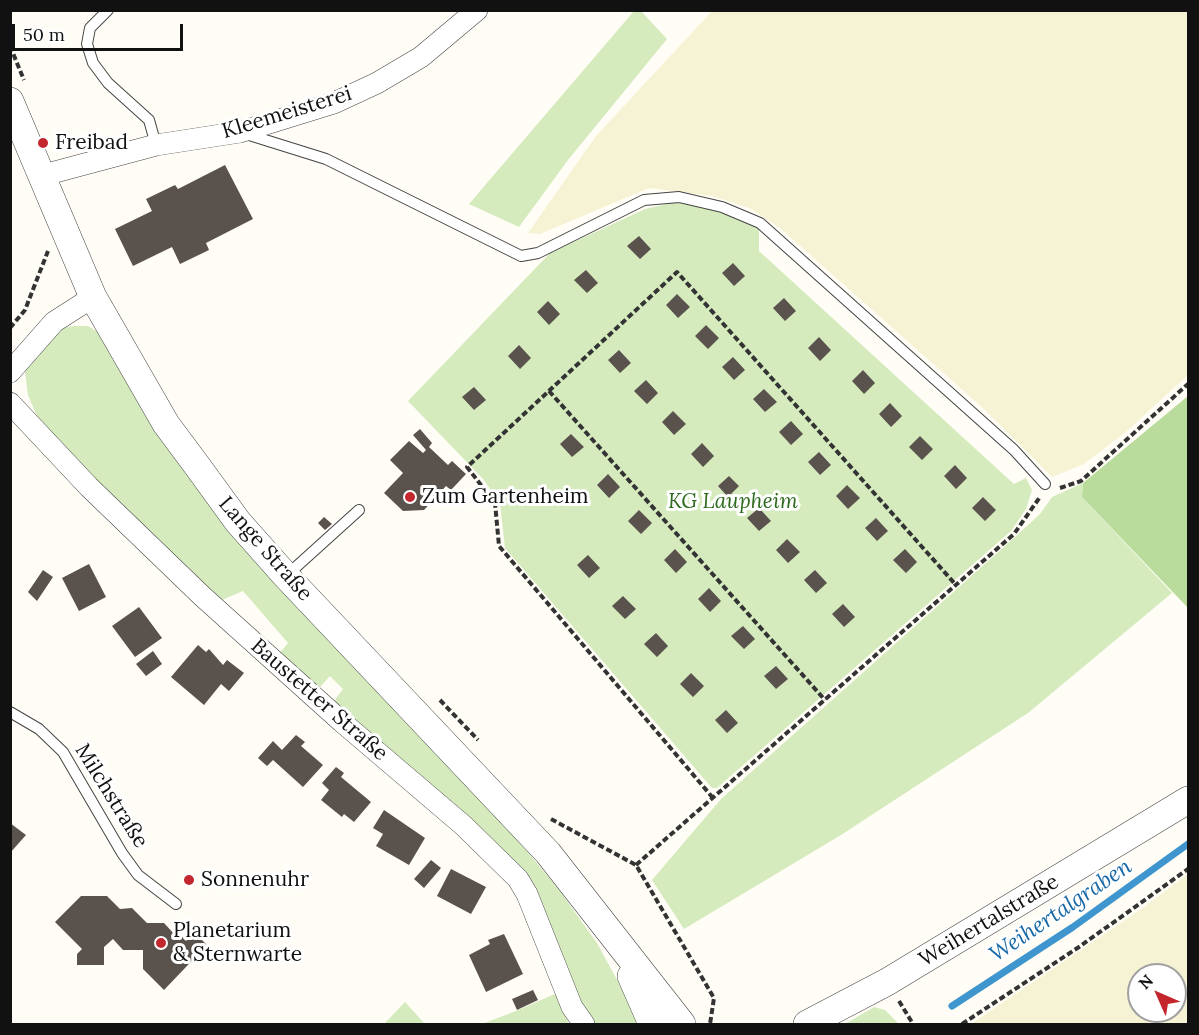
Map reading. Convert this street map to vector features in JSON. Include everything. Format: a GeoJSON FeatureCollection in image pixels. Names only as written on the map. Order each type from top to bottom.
{"type":"FeatureCollection","features":[{"type":"Feature","properties":{"kind":"street","name":"Kleemeisterei"},"geometry":{"type":"LineString","coordinates":[[40,176],[156,145],[240,132],[334,103],[377,83],[421,57],[477,10]]}},
{"type":"Feature","properties":{"kind":"street","name":"Lange Straße"},"geometry":{"type":"LineString","coordinates":[[10,101],[93,297],[166,424],[238,522],[286,576],[548,853],[681,1024]]}},
{"type":"Feature","properties":{"kind":"street"},"geometry":{"type":"LineString","coordinates":[[10,372],[54,322],[93,297]]}},
{"type":"Feature","properties":{"kind":"street","name":"Baustetter Straße"},"geometry":{"type":"LineString","coordinates":[[10,403],[89,487],[202,596],[342,722],[464,826],[518,879],[527,894],[572,1007],[584,1024]]}},
{"type":"Feature","properties":{"kind":"street","name":"Weihertalstraße"},"geometry":{"type":"LineString","coordinates":[[813,1023],[887,982],[1188,800]]}},
{"type":"Feature","properties":{"kind":"street","name":"Lange Straße"},"geometry":{"type":"LineString","coordinates":[[610,935],[652,1024]]}},
{"type":"Feature","properties":{"kind":"lane"},"geometry":{"type":"LineString","coordinates":[[108,10],[90,28],[87,44],[93,63],[108,83],[149,120],[156,145]]}},
{"type":"Feature","properties":{"kind":"lane"},"geometry":{"type":"LineString","coordinates":[[240,132],[326,159],[521,256],[538,253],[644,200],[679,197],[722,207],[760,223],[1014,450],[1046,484]]}},
{"type":"Feature","properties":{"kind":"lane"},"geometry":{"type":"LineString","coordinates":[[286,576],[358,510]]}},
{"type":"Feature","properties":{"kind":"lane","name":"Milchstraße"},"geometry":{"type":"LineString","coordinates":[[10,712],[39,729],[63,752],[122,854],[138,875],[176,904]]}},
{"type":"Feature","properties":{"kind":"path"},"geometry":{"type":"LineString","coordinates":[[10,328],[25,310],[50,248]]}},
{"type":"Feature","properties":{"kind":"path"},"geometry":{"type":"LineString","coordinates":[[713,798],[499,546],[495,502],[467,467],[677,272],[956,585]]}},
{"type":"Feature","properties":{"kind":"path"},"geometry":{"type":"LineString","coordinates":[[636,866],[1014,534],[1030,516],[1046,484],[1063,489],[1081,481],[1188,384]]}},
{"type":"Feature","properties":{"kind":"path"},"geometry":{"type":"LineString","coordinates":[[549,391],[825,700]]}},
{"type":"Feature","properties":{"kind":"path"},"geometry":{"type":"LineString","coordinates":[[547,816],[636,866],[714,998],[710,1024]]}},
{"type":"Feature","properties":{"kind":"path"},"geometry":{"type":"LineString","coordinates":[[962,1024],[1079,947],[1188,868]]}},
{"type":"Feature","properties":{"kind":"shaded area"},"geometry":{"type":"Polygon","coordinates":[[[712,11],[1188,11],[1188,375],[1127,431],[1084,464],[1052,477],[984,409],[780,228],[749,208],[712,196],[649,188],[540,234],[528,233],[596,136],[712,11]]]}},
{"type":"Feature","properties":{"kind":"shaded area"},"geometry":{"type":"Polygon","coordinates":[[[1188,874],[1188,1024],[971,1024],[1140,910],[1188,874]]]}},
{"type":"Feature","properties":{"kind":"green space"},"geometry":{"type":"Polygon","coordinates":[[[634,11],[641,11],[667,39],[568,160],[519,227],[469,204],[634,11]]]}},
{"type":"Feature","properties":{"kind":"green space","name":"KG Laupheim"},"geometry":{"type":"Polygon","coordinates":[[[676,202],[722,212],[759,229],[759,251],[1014,484],[1026,478],[1032,490],[1026,509],[1011,531],[717,788],[712,788],[505,548],[500,503],[483,479],[408,401],[550,253],[645,209],[676,202]]]}},
{"type":"Feature","properties":{"kind":"green space"},"geometry":{"type":"Polygon","coordinates":[[[88,326],[100,333],[559,890],[597,943],[641,1024],[593,1024],[582,1012],[538,905],[334,701],[343,689],[330,676],[319,688],[279,654],[288,643],[243,591],[222,600],[207,591],[63,447],[36,414],[28,395],[25,372],[30,357],[47,338],[63,328],[88,326]]]}},
{"type":"Feature","properties":{"kind":"green space"},"geometry":{"type":"Polygon","coordinates":[[[1188,396],[1188,608],[1082,497],[1083,483],[1188,396]]]}},
{"type":"Feature","properties":{"kind":"green space"},"geometry":{"type":"Polygon","coordinates":[[[1083,483],[1082,497],[1172,593],[1028,713],[841,835],[684,929],[652,880],[721,799],[1014,538],[1040,514],[1052,497],[1083,483]]]}},
{"type":"Feature","properties":{"kind":"green space"},"geometry":{"type":"Polygon","coordinates":[[[557,993],[569,1024],[482,1024],[516,1011],[557,993]]]}},
{"type":"Feature","properties":{"kind":"green space"},"geometry":{"type":"Polygon","coordinates":[[[405,1002],[425,1024],[384,1024],[405,1002]]]}},
{"type":"Feature","properties":{"kind":"green space"},"geometry":{"type":"Polygon","coordinates":[[[874,1007],[885,1010],[899,1024],[845,1024],[874,1007]]]}},
{"type":"Feature","properties":{"kind":"building"},"geometry":{"type":"Polygon","coordinates":[[[225,165],[253,219],[206,243],[209,250],[180,264],[172,247],[133,266],[115,229],[152,211],[146,199],[175,185],[178,189],[225,165]]]}},
{"type":"Feature","properties":{"kind":"building"},"geometry":{"type":"Polygon","coordinates":[[[639,236],[651,249],[640,259],[627,246],[639,236]]]}},
{"type":"Feature","properties":{"kind":"building"},"geometry":{"type":"Polygon","coordinates":[[[733,263],[745,276],[734,286],[722,273],[733,263]]]}},
{"type":"Feature","properties":{"kind":"building"},"geometry":{"type":"Polygon","coordinates":[[[586,270],[598,283],[587,293],[574,280],[586,270]]]}},
{"type":"Feature","properties":{"kind":"building"},"geometry":{"type":"Polygon","coordinates":[[[677,294],[690,307],[678,318],[666,305],[677,294]]]}},
{"type":"Feature","properties":{"kind":"building"},"geometry":{"type":"Polygon","coordinates":[[[784,298],[796,311],[785,321],[773,308],[784,298]]]}},
{"type":"Feature","properties":{"kind":"building"},"geometry":{"type":"Polygon","coordinates":[[[548,301],[560,314],[549,325],[537,312],[548,301]]]}},
{"type":"Feature","properties":{"kind":"building"},"geometry":{"type":"Polygon","coordinates":[[[706,325],[719,338],[708,349],[695,336],[706,325]]]}},
{"type":"Feature","properties":{"kind":"building"},"geometry":{"type":"Polygon","coordinates":[[[819,337],[831,350],[820,361],[808,348],[819,337]]]}},
{"type":"Feature","properties":{"kind":"building"},"geometry":{"type":"Polygon","coordinates":[[[519,345],[531,358],[520,369],[508,356],[519,345]]]}},
{"type":"Feature","properties":{"kind":"building"},"geometry":{"type":"Polygon","coordinates":[[[619,350],[631,363],[620,373],[608,360],[619,350]]]}},
{"type":"Feature","properties":{"kind":"building"},"geometry":{"type":"Polygon","coordinates":[[[733,357],[745,370],[734,380],[722,367],[733,357]]]}},
{"type":"Feature","properties":{"kind":"building"},"geometry":{"type":"Polygon","coordinates":[[[863,370],[875,383],[864,394],[852,381],[863,370]]]}},
{"type":"Feature","properties":{"kind":"building"},"geometry":{"type":"Polygon","coordinates":[[[646,380],[658,393],[647,404],[634,391],[646,380]]]}},
{"type":"Feature","properties":{"kind":"building"},"geometry":{"type":"Polygon","coordinates":[[[474,387],[486,400],[474,410],[462,397],[474,387]]]}},
{"type":"Feature","properties":{"kind":"building"},"geometry":{"type":"Polygon","coordinates":[[[764,389],[777,402],[765,412],[753,399],[764,389]]]}},
{"type":"Feature","properties":{"kind":"building"},"geometry":{"type":"Polygon","coordinates":[[[890,403],[902,416],[891,427],[879,414],[890,403]]]}},
{"type":"Feature","properties":{"kind":"building"},"geometry":{"type":"Polygon","coordinates":[[[673,411],[686,424],[674,435],[662,422],[673,411]]]}},
{"type":"Feature","properties":{"kind":"building"},"geometry":{"type":"Polygon","coordinates":[[[791,421],[803,434],[791,445],[779,432],[791,421]]]}},
{"type":"Feature","properties":{"kind":"building"},"geometry":{"type":"Polygon","coordinates":[[[420,429],[432,443],[429,447],[448,465],[452,461],[466,474],[451,490],[446,486],[424,510],[403,511],[384,493],[403,473],[390,460],[409,441],[423,453],[426,450],[413,435],[420,429]]]}},
{"type":"Feature","properties":{"kind":"building"},"geometry":{"type":"Polygon","coordinates":[[[571,434],[584,447],[572,457],[560,444],[571,434]]]}},
{"type":"Feature","properties":{"kind":"building"},"geometry":{"type":"Polygon","coordinates":[[[920,436],[933,449],[922,460],[909,447],[920,436]]]}},
{"type":"Feature","properties":{"kind":"building"},"geometry":{"type":"Polygon","coordinates":[[[702,443],[714,456],[703,467],[691,454],[702,443]]]}},
{"type":"Feature","properties":{"kind":"building"},"geometry":{"type":"Polygon","coordinates":[[[819,452],[831,465],[820,475],[808,462],[819,452]]]}},
{"type":"Feature","properties":{"kind":"building"},"geometry":{"type":"Polygon","coordinates":[[[955,465],[967,478],[956,489],[944,476],[955,465]]]}},
{"type":"Feature","properties":{"kind":"building"},"geometry":{"type":"Polygon","coordinates":[[[608,474],[620,487],[609,498],[597,485],[608,474]]]}},
{"type":"Feature","properties":{"kind":"building"},"geometry":{"type":"Polygon","coordinates":[[[729,476],[739,486],[728,497],[718,486],[729,476]]]}},
{"type":"Feature","properties":{"kind":"building"},"geometry":{"type":"Polygon","coordinates":[[[847,485],[860,498],[848,509],[836,496],[847,485]]]}},
{"type":"Feature","properties":{"kind":"building"},"geometry":{"type":"Polygon","coordinates":[[[983,497],[996,510],[985,521],[972,508],[983,497]]]}},
{"type":"Feature","properties":{"kind":"building"},"geometry":{"type":"Polygon","coordinates":[[[759,508],[771,521],[759,531],[747,518],[759,508]]]}},
{"type":"Feature","properties":{"kind":"building"},"geometry":{"type":"Polygon","coordinates":[[[639,510],[652,523],[641,534],[628,521],[639,510]]]}},
{"type":"Feature","properties":{"kind":"building"},"geometry":{"type":"Polygon","coordinates":[[[324,517],[332,524],[325,530],[318,523],[324,517]]]}},
{"type":"Feature","properties":{"kind":"building"},"geometry":{"type":"Polygon","coordinates":[[[876,518],[888,531],[877,541],[865,528],[876,518]]]}},
{"type":"Feature","properties":{"kind":"building"},"geometry":{"type":"Polygon","coordinates":[[[787,539],[800,552],[788,563],[776,550],[787,539]]]}},
{"type":"Feature","properties":{"kind":"building"},"geometry":{"type":"Polygon","coordinates":[[[675,549],[687,562],[676,573],[664,560],[675,549]]]}},
{"type":"Feature","properties":{"kind":"building"},"geometry":{"type":"Polygon","coordinates":[[[905,549],[917,562],[906,573],[893,560],[905,549]]]}},
{"type":"Feature","properties":{"kind":"building"},"geometry":{"type":"Polygon","coordinates":[[[588,555],[600,568],[589,578],[577,565],[588,555]]]}},
{"type":"Feature","properties":{"kind":"building"},"geometry":{"type":"Polygon","coordinates":[[[89,564],[106,597],[79,611],[62,578],[89,564]]]}},
{"type":"Feature","properties":{"kind":"building"},"geometry":{"type":"Polygon","coordinates":[[[43,570],[53,577],[37,601],[28,592],[43,570]]]}},
{"type":"Feature","properties":{"kind":"building"},"geometry":{"type":"Polygon","coordinates":[[[815,570],[827,583],[816,593],[804,580],[815,570]]]}},
{"type":"Feature","properties":{"kind":"building"},"geometry":{"type":"Polygon","coordinates":[[[709,588],[721,601],[710,612],[698,599],[709,588]]]}},
{"type":"Feature","properties":{"kind":"building"},"geometry":{"type":"Polygon","coordinates":[[[623,596],[636,609],[625,619],[612,606],[623,596]]]}},
{"type":"Feature","properties":{"kind":"building"},"geometry":{"type":"Polygon","coordinates":[[[843,604],[855,617],[844,627],[832,614],[843,604]]]}},
{"type":"Feature","properties":{"kind":"building"},"geometry":{"type":"Polygon","coordinates":[[[139,607],[162,638],[135,657],[112,626],[139,607]]]}},
{"type":"Feature","properties":{"kind":"building"},"geometry":{"type":"Polygon","coordinates":[[[743,626],[755,639],[744,649],[731,636],[743,626]]]}},
{"type":"Feature","properties":{"kind":"building"},"geometry":{"type":"Polygon","coordinates":[[[656,633],[668,646],[657,657],[644,644],[656,633]]]}},
{"type":"Feature","properties":{"kind":"building"},"geometry":{"type":"Polygon","coordinates":[[[198,645],[206,652],[209,649],[223,665],[227,660],[244,673],[229,691],[221,684],[204,705],[171,677],[198,645]]]}},
{"type":"Feature","properties":{"kind":"building"},"geometry":{"type":"Polygon","coordinates":[[[153,651],[162,664],[146,676],[136,664],[153,651]]]}},
{"type":"Feature","properties":{"kind":"building"},"geometry":{"type":"Polygon","coordinates":[[[776,666],[788,679],[776,689],[764,676],[776,666]]]}},
{"type":"Feature","properties":{"kind":"building"},"geometry":{"type":"Polygon","coordinates":[[[691,673],[704,686],[693,697],[680,684],[691,673]]]}},
{"type":"Feature","properties":{"kind":"building"},"geometry":{"type":"Polygon","coordinates":[[[726,710],[738,723],[727,733],[715,720],[726,710]]]}},
{"type":"Feature","properties":{"kind":"building"},"geometry":{"type":"Polygon","coordinates":[[[296,735],[305,742],[301,746],[323,765],[303,787],[273,760],[267,766],[258,758],[273,741],[282,750],[296,735]]]}},
{"type":"Feature","properties":{"kind":"building"},"geometry":{"type":"Polygon","coordinates":[[[336,767],[344,773],[341,777],[371,802],[354,822],[344,814],[342,817],[321,800],[329,790],[322,783],[336,767]]]}},
{"type":"Feature","properties":{"kind":"building"},"geometry":{"type":"Polygon","coordinates":[[[384,810],[425,838],[409,865],[376,846],[383,834],[373,828],[384,810]]]}},
{"type":"Feature","properties":{"kind":"building"},"geometry":{"type":"Polygon","coordinates":[[[10,823],[26,835],[10,853],[10,823]]]}},
{"type":"Feature","properties":{"kind":"building"},"geometry":{"type":"Polygon","coordinates":[[[431,860],[441,868],[424,888],[414,879],[431,860]]]}},
{"type":"Feature","properties":{"kind":"building"},"geometry":{"type":"Polygon","coordinates":[[[451,869],[486,887],[471,914],[437,896],[451,869]]]}},
{"type":"Feature","properties":{"kind":"building","name":"Planetarium & Sternwarte"},"geometry":{"type":"Polygon","coordinates":[[[81,896],[107,896],[120,909],[132,908],[147,923],[164,923],[176,936],[179,933],[186,941],[194,932],[207,945],[164,990],[143,969],[143,950],[123,950],[113,939],[104,947],[104,965],[77,965],[77,954],[82,949],[55,922],[81,896]]]}},
{"type":"Feature","properties":{"kind":"building"},"geometry":{"type":"Polygon","coordinates":[[[504,934],[523,974],[486,992],[469,955],[490,944],[488,940],[504,934]]]}},
{"type":"Feature","properties":{"kind":"building"},"geometry":{"type":"Polygon","coordinates":[[[533,990],[538,1000],[517,1010],[512,999],[533,990]]]}},
{"type":"Feature","properties":{"kind":"waterway","name":"Weihertalgraben"},"geometry":{"type":"LineString","coordinates":[[952,1006],[1073,927],[1188,844]]}},
{"type":"Feature","properties":{"kind":"place","name":"Freibad"},"geometry":{"type":"Point","coordinates":[43,143]}},
{"type":"Feature","properties":{"kind":"place","name":"Zum Gartenheim"},"geometry":{"type":"Point","coordinates":[410,497]}},
{"type":"Feature","properties":{"kind":"place","name":"Sonnenuhr"},"geometry":{"type":"Point","coordinates":[189,880]}},
{"type":"Feature","properties":{"kind":"place","name":"Planetarium & Sternwarte"},"geometry":{"type":"Point","coordinates":[161,943]}}]}
